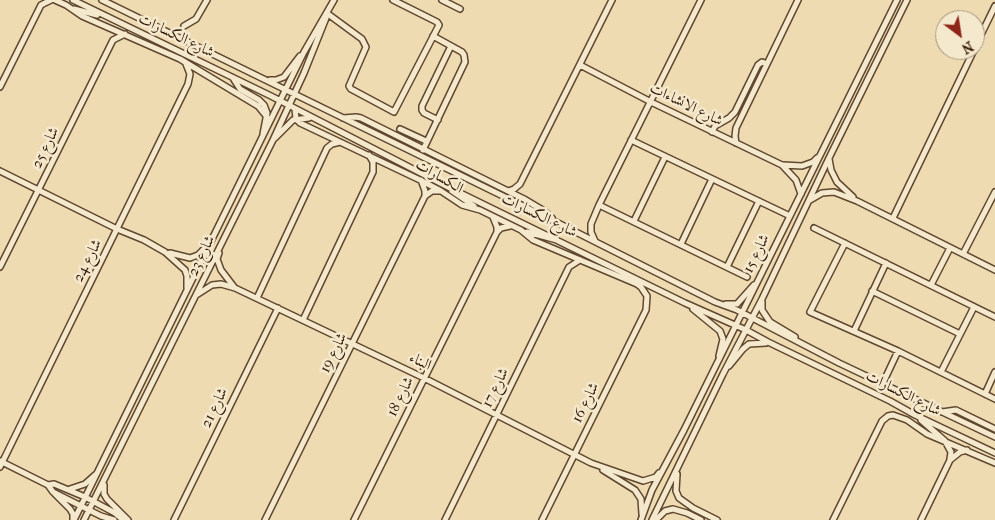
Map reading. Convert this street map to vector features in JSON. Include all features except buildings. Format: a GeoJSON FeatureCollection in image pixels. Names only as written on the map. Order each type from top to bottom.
{"type":"FeatureCollection","features":[{"type":"Feature","properties":{"kind":"street"},"geometry":{"type":"LineString","coordinates":[[0,87],[40,2],[51,0]]}},
{"type":"Feature","properties":{"kind":"street"},"geometry":{"type":"LineString","coordinates":[[56,0],[82,16],[162,50],[202,72],[258,106],[267,117]]}},
{"type":"Feature","properties":{"kind":"street","name":"شارع الكسارات"},"geometry":{"type":"LineString","coordinates":[[73,0],[233,78],[448,187],[562,241],[685,303],[736,325],[995,453]]}},
{"type":"Feature","properties":{"kind":"street","name":"شارع الكسارات"},"geometry":{"type":"LineString","coordinates":[[102,0],[595,241],[715,302],[742,313],[995,437]]}},
{"type":"Feature","properties":{"kind":"street"},"geometry":{"type":"LineString","coordinates":[[106,0],[112,5]]}},
{"type":"Feature","properties":{"kind":"street"},"geometry":{"type":"LineString","coordinates":[[184,26],[196,19],[207,0]]}},
{"type":"Feature","properties":{"kind":"street","name":"شارع 23"},"geometry":{"type":"LineString","coordinates":[[84,520],[273,140],[295,94],[334,0]]}},
{"type":"Feature","properties":{"kind":"street","name":"شارع 23"},"geometry":{"type":"LineString","coordinates":[[74,520],[304,52],[334,0]]}},
{"type":"Feature","properties":{"kind":"street"},"geometry":{"type":"LineString","coordinates":[[328,14],[362,40],[366,47],[349,86],[351,89],[394,112],[439,25],[437,22],[393,0]]}},
{"type":"Feature","properties":{"kind":"street"},"geometry":{"type":"LineString","coordinates":[[442,0],[460,9]]}},
{"type":"Feature","properties":{"kind":"street"},"geometry":{"type":"LineString","coordinates":[[508,191],[520,184],[612,0]]}},
{"type":"Feature","properties":{"kind":"street"},"geometry":{"type":"LineString","coordinates":[[595,241],[591,228],[599,206],[701,0]]}},
{"type":"Feature","properties":{"kind":"street"},"geometry":{"type":"LineString","coordinates":[[736,143],[736,128],[798,0]]}},
{"type":"Feature","properties":{"kind":"street","name":"شارع 15"},"geometry":{"type":"LineString","coordinates":[[642,518],[652,490],[716,366],[897,0]]}},
{"type":"Feature","properties":{"kind":"street","name":"شارع 15"},"geometry":{"type":"LineString","coordinates":[[652,520],[907,0]]}},
{"type":"Feature","properties":{"kind":"street"},"geometry":{"type":"LineString","coordinates":[[985,26],[995,6]]}},
{"type":"Feature","properties":{"kind":"street"},"geometry":{"type":"LineString","coordinates":[[71,8],[105,16]]}},
{"type":"Feature","properties":{"kind":"street"},"geometry":{"type":"LineString","coordinates":[[108,28],[113,40],[125,34]]}},
{"type":"Feature","properties":{"kind":"street"},"geometry":{"type":"LineString","coordinates":[[423,150],[466,62],[462,52],[433,36]]}},
{"type":"Feature","properties":{"kind":"street","name":"شارع 25"},"geometry":{"type":"LineString","coordinates":[[0,267],[113,40]]}},
{"type":"Feature","properties":{"kind":"street"},"geometry":{"type":"LineString","coordinates":[[438,120],[424,112],[422,106],[452,46]]}},
{"type":"Feature","properties":{"kind":"street"},"geometry":{"type":"LineString","coordinates":[[261,77],[276,80],[284,77],[304,52]]}},
{"type":"Feature","properties":{"kind":"street"},"geometry":{"type":"LineString","coordinates":[[892,218],[969,60]]}},
{"type":"Feature","properties":{"kind":"street"},"geometry":{"type":"LineString","coordinates":[[712,132],[715,126],[735,112],[758,65],[762,62],[767,64]]}},
{"type":"Feature","properties":{"kind":"street","name":"شارع 24"},"geometry":{"type":"LineString","coordinates":[[1,464],[188,84],[190,74],[186,64]]}},
{"type":"Feature","properties":{"kind":"street","name":"شارع الانشاءات"},"geometry":{"type":"LineString","coordinates":[[580,65],[651,102],[782,165],[796,180],[801,194]]}},
{"type":"Feature","properties":{"kind":"street"},"geometry":{"type":"LineString","coordinates":[[233,78],[240,89],[264,105],[267,117],[262,140]]}},
{"type":"Feature","properties":{"kind":"street"},"geometry":{"type":"LineString","coordinates":[[295,109],[296,120]]}},
{"type":"Feature","properties":{"kind":"street"},"geometry":{"type":"LineString","coordinates":[[273,140],[296,120],[311,117]]}},
{"type":"Feature","properties":{"kind":"street","name":"الكسارات"},"geometry":{"type":"LineString","coordinates":[[341,118],[356,117],[524,199],[544,211],[556,222]]}},
{"type":"Feature","properties":{"kind":"street","name":"الكسارات"},"geometry":{"type":"LineString","coordinates":[[296,120],[420,180],[441,191],[462,206],[480,210],[521,230],[533,240],[637,284],[647,296]]}},
{"type":"Feature","properties":{"kind":"street"},"geometry":{"type":"LineString","coordinates":[[400,129],[426,141]]}},
{"type":"Feature","properties":{"kind":"street"},"geometry":{"type":"LineString","coordinates":[[631,140],[790,216]]}},
{"type":"Feature","properties":{"kind":"street"},"geometry":{"type":"LineString","coordinates":[[257,298],[327,148],[332,144],[340,142]]}},
{"type":"Feature","properties":{"kind":"street"},"geometry":{"type":"LineString","coordinates":[[368,155],[373,162],[373,172]]}},
{"type":"Feature","properties":{"kind":"street","name":"شارع الانشاءات"},"geometry":{"type":"LineString","coordinates":[[782,165],[796,166],[808,164],[819,156]]}},
{"type":"Feature","properties":{"kind":"street"},"geometry":{"type":"LineString","coordinates":[[634,221],[665,157]]}},
{"type":"Feature","properties":{"kind":"street"},"geometry":{"type":"LineString","coordinates":[[829,158],[834,178],[839,185],[858,200]]}},
{"type":"Feature","properties":{"kind":"street"},"geometry":{"type":"LineString","coordinates":[[303,320],[373,172],[380,166],[388,164]]}},
{"type":"Feature","properties":{"kind":"street"},"geometry":{"type":"LineString","coordinates":[[0,171],[117,229],[144,240],[165,252],[185,270],[187,292]]}},
{"type":"Feature","properties":{"kind":"street"},"geometry":{"type":"LineString","coordinates":[[680,244],[712,179]]}},
{"type":"Feature","properties":{"kind":"street"},"geometry":{"type":"LineString","coordinates":[[420,180],[425,196]]}},
{"type":"Feature","properties":{"kind":"street"},"geometry":{"type":"LineString","coordinates":[[520,184],[520,192],[524,199]]}},
{"type":"Feature","properties":{"kind":"street"},"geometry":{"type":"LineString","coordinates":[[480,185],[499,187]]}},
{"type":"Feature","properties":{"kind":"street"},"geometry":{"type":"LineString","coordinates":[[448,187],[456,195],[480,210]]}},
{"type":"Feature","properties":{"kind":"street"},"geometry":{"type":"LineString","coordinates":[[425,196],[432,191],[441,191]]}},
{"type":"Feature","properties":{"kind":"street"},"geometry":{"type":"LineString","coordinates":[[810,200],[822,193],[831,191],[858,200],[995,270]]}},
{"type":"Feature","properties":{"kind":"street"},"geometry":{"type":"LineString","coordinates":[[963,254],[995,192]]}},
{"type":"Feature","properties":{"kind":"street","name":"شارع 19"},"geometry":{"type":"LineString","coordinates":[[265,520],[425,196]]}},
{"type":"Feature","properties":{"kind":"street"},"geometry":{"type":"LineString","coordinates":[[727,267],[759,201]]}},
{"type":"Feature","properties":{"kind":"street"},"geometry":{"type":"LineString","coordinates":[[599,206],[634,221],[747,277]]}},
{"type":"Feature","properties":{"kind":"street"},"geometry":{"type":"LineString","coordinates":[[493,217],[497,232],[508,225],[512,226]]}},
{"type":"Feature","properties":{"kind":"street"},"geometry":{"type":"LineString","coordinates":[[814,228],[995,317]]}},
{"type":"Feature","properties":{"kind":"street"},"geometry":{"type":"LineString","coordinates":[[521,230],[547,239],[562,241]]}},
{"type":"Feature","properties":{"kind":"street","name":"شارع 18"},"geometry":{"type":"LineString","coordinates":[[354,520],[497,232]]}},
{"type":"Feature","properties":{"kind":"street"},"geometry":{"type":"LineString","coordinates":[[165,252],[190,258],[198,255],[210,242]]}},
{"type":"Feature","properties":{"kind":"street"},"geometry":{"type":"LineString","coordinates":[[845,243],[810,312],[898,351],[995,399]]}},
{"type":"Feature","properties":{"kind":"street","name":"البناء"},"geometry":{"type":"LineString","coordinates":[[220,247],[217,259],[219,265],[224,275],[235,288]]}},
{"type":"Feature","properties":{"kind":"street"},"geometry":{"type":"LineString","coordinates":[[931,285],[950,248]]}},
{"type":"Feature","properties":{"kind":"street"},"geometry":{"type":"LineString","coordinates":[[564,253],[569,267],[580,260]]}},
{"type":"Feature","properties":{"kind":"street"},"geometry":{"type":"LineString","coordinates":[[854,331],[886,263]]}},
{"type":"Feature","properties":{"kind":"street","name":"شارع 17"},"geometry":{"type":"LineString","coordinates":[[445,520],[569,267]]}},
{"type":"Feature","properties":{"kind":"street"},"geometry":{"type":"LineString","coordinates":[[715,302],[730,305],[737,304],[760,277]]}},
{"type":"Feature","properties":{"kind":"street","name":"البناء"},"geometry":{"type":"LineString","coordinates":[[196,296],[212,284],[221,284],[235,288],[424,378],[591,463],[643,481],[656,477],[667,464]]}},
{"type":"Feature","properties":{"kind":"street"},"geometry":{"type":"LineString","coordinates":[[872,291],[960,334]]}},
{"type":"Feature","properties":{"kind":"street","name":"شارع 16"},"geometry":{"type":"LineString","coordinates":[[542,520],[646,310],[647,296]]}},
{"type":"Feature","properties":{"kind":"street"},"geometry":{"type":"LineString","coordinates":[[762,299],[762,310],[770,322],[805,345]]}},
{"type":"Feature","properties":{"kind":"street"},"geometry":{"type":"LineString","coordinates":[[685,303],[720,331],[723,339],[716,366]]}},
{"type":"Feature","properties":{"kind":"street"},"geometry":{"type":"LineString","coordinates":[[941,372],[974,307]]}},
{"type":"Feature","properties":{"kind":"street","name":"شارع 21"},"geometry":{"type":"LineString","coordinates":[[174,520],[278,308]]}},
{"type":"Feature","properties":{"kind":"street"},"geometry":{"type":"LineString","coordinates":[[722,374],[749,344],[768,342]]}},
{"type":"Feature","properties":{"kind":"street"},"geometry":{"type":"LineString","coordinates":[[883,383],[898,351]]}},
{"type":"Feature","properties":{"kind":"street"},"geometry":{"type":"LineString","coordinates":[[985,394],[995,372]]}},
{"type":"Feature","properties":{"kind":"street","name":"شارع الكسارات"},"geometry":{"type":"LineString","coordinates":[[942,412],[956,410],[995,429]]}},
{"type":"Feature","properties":{"kind":"street"},"geometry":{"type":"LineString","coordinates":[[915,415],[946,441],[951,452],[950,460],[922,520]]}},
{"type":"Feature","properties":{"kind":"street","name":"شارع الكسارات"},"geometry":{"type":"LineString","coordinates":[[832,520],[882,421],[893,416],[908,420],[927,434],[995,463]]}},
{"type":"Feature","properties":{"kind":"street"},"geometry":{"type":"LineString","coordinates":[[950,460],[960,452],[968,450]]}},
{"type":"Feature","properties":{"kind":"street","name":"البناء"},"geometry":{"type":"LineString","coordinates":[[591,463],[635,490],[641,499],[642,518]]}},
{"type":"Feature","properties":{"kind":"street"},"geometry":{"type":"LineString","coordinates":[[1,464],[48,485],[70,509],[74,520]]}},
{"type":"Feature","properties":{"kind":"street"},"geometry":{"type":"LineString","coordinates":[[678,469],[676,492],[679,498],[688,506],[717,520]]}},
{"type":"Feature","properties":{"kind":"street","name":"شارع 23"},"geometry":{"type":"LineString","coordinates":[[69,490],[85,484],[97,473]]}},
{"type":"Feature","properties":{"kind":"street"},"geometry":{"type":"LineString","coordinates":[[105,480],[104,494],[128,520]]}},
{"type":"Feature","properties":{"kind":"street"},"geometry":{"type":"LineString","coordinates":[[48,485],[54,484],[94,501],[123,520]]}},
{"type":"Feature","properties":{"kind":"street"},"geometry":{"type":"LineString","coordinates":[[53,492],[114,520]]}},
{"type":"Feature","properties":{"kind":"street"},"geometry":{"type":"LineString","coordinates":[[656,520],[665,511],[673,509],[701,520]]}},
{"type":"Feature","properties":{"kind":"street"},"geometry":{"type":"LineString","coordinates":[[94,520],[99,517],[106,517]]}}]}
